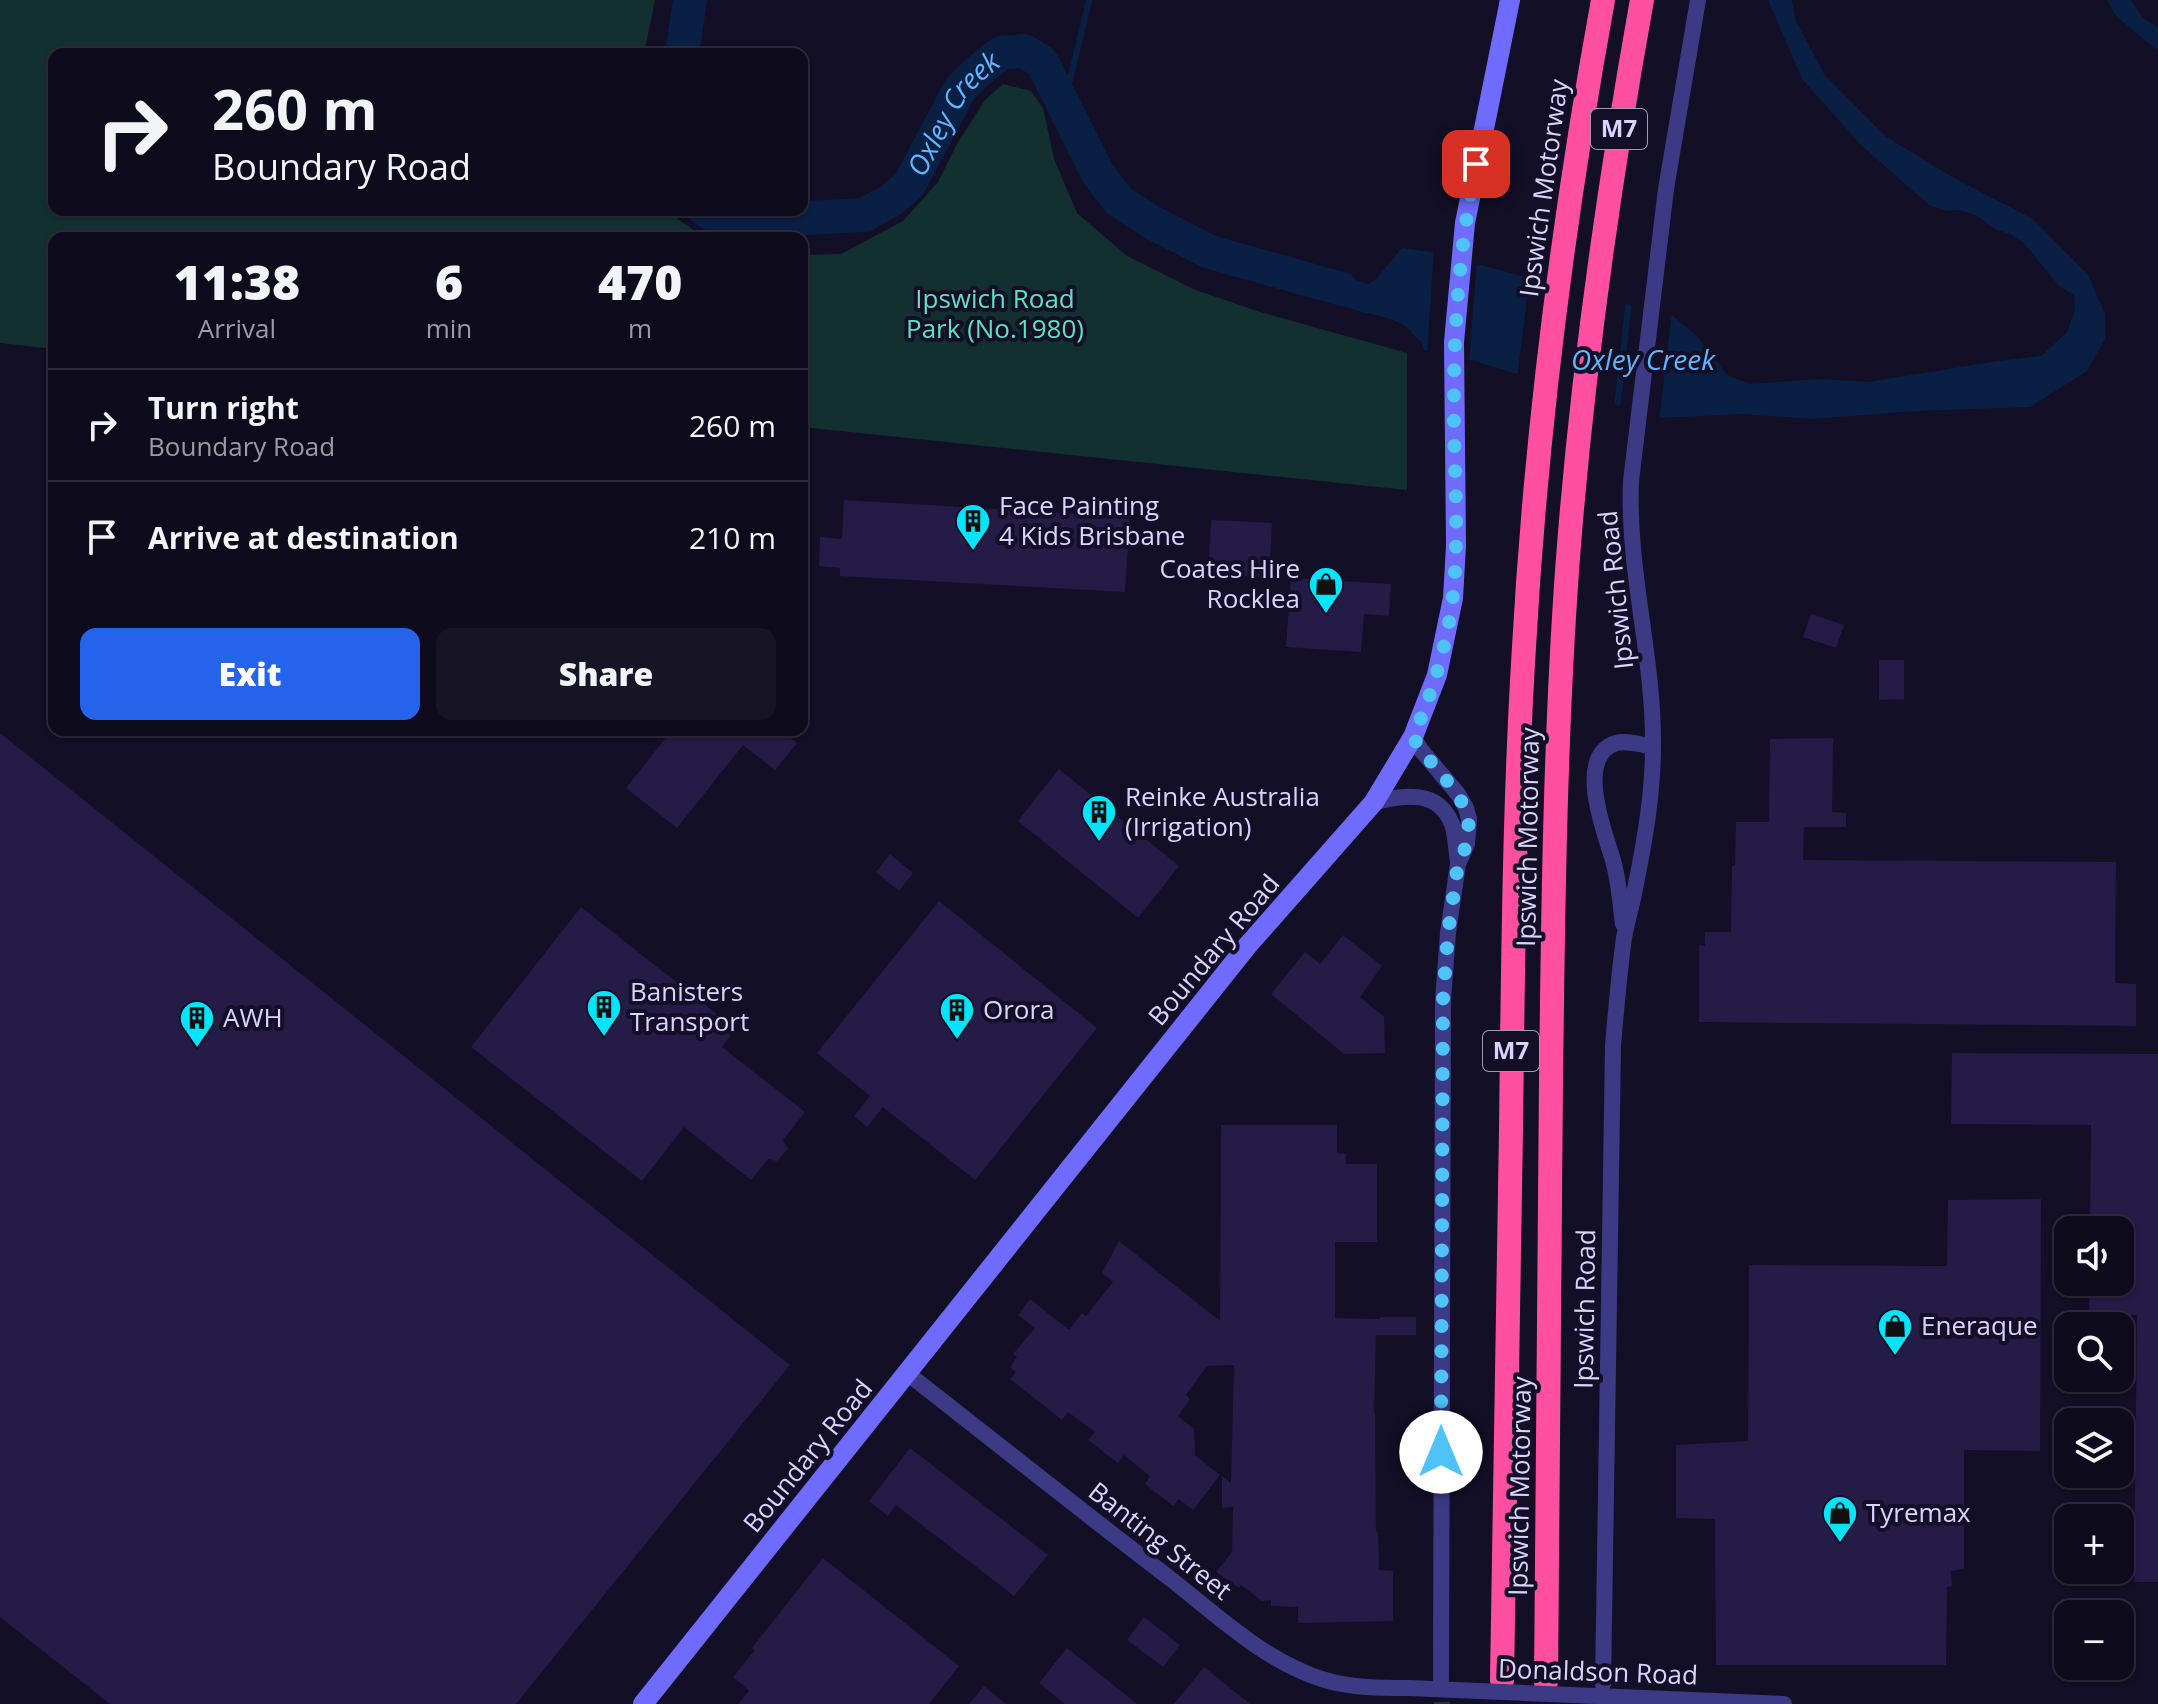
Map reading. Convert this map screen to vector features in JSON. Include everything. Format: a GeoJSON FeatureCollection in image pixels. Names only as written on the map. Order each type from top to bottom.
{"type":"FeatureCollection","features":[{"type":"Feature","properties":{"kind":"highway","name":"Ipswich Motorway"},"geometry":{"type":"LineString","coordinates":[[1502,1680],[1514,874],[1524,646],[1542,423],[1562,247],[1603,0]]}},
{"type":"Feature","properties":{"kind":"highway","name":"Ipswich Motorway"},"geometry":{"type":"LineString","coordinates":[[1546,1682],[1555,834],[1559,716],[1580,435],[1601,259],[1642,0]]}},
{"type":"Feature","properties":{"kind":"main road","name":"Boundary Road"},"geometry":{"type":"LineString","coordinates":[[643,1704],[1248,945],[1374,802],[1413,737],[1437,675],[1453,598],[1456,546],[1454,342],[1465,223],[1510,0]]}},
{"type":"Feature","properties":{"kind":"street","name":"Ipswich Road"},"geometry":{"type":"LineString","coordinates":[[1603,1684],[1611,1111],[1616,997],[1649,804],[1653,747],[1649,672],[1631,543],[1630,514],[1634,451],[1654,280],[1698,0]]}},
{"type":"Feature","properties":{"kind":"street"},"geometry":{"type":"LineString","coordinates":[[1413,737],[1458,794],[1466,808],[1470,831],[1458,864],[1443,1000],[1441,1678]]}},
{"type":"Feature","properties":{"kind":"street","name":"Ipswich Road"},"geometry":{"type":"LineString","coordinates":[[1625,936],[1614,866],[1598,812],[1595,778],[1600,760],[1610,746],[1624,742],[1653,747]]}},
{"type":"Feature","properties":{"kind":"street"},"geometry":{"type":"LineString","coordinates":[[1374,802],[1411,795],[1434,803],[1444,811],[1451,824],[1458,864]]}},
{"type":"Feature","properties":{"kind":"street","name":"Banting Street"},"geometry":{"type":"LineString","coordinates":[[907,1373],[1147,1562],[1277,1659],[1345,1685],[1409,1688]]}},
{"type":"Feature","properties":{"kind":"street","name":"Donaldson Road"},"geometry":{"type":"LineString","coordinates":[[1409,1688],[1784,1704]]}},
{"type":"Feature","properties":{"kind":"green space"},"geometry":{"type":"Polygon","coordinates":[[[0,0],[655,0],[645,48],[48,48],[48,216],[674,216],[696,232],[48,232],[48,348],[0,343],[0,0]]]}},
{"type":"Feature","properties":{"kind":"green space","name":"Ipswich Road Park (No.1980)"},"geometry":{"type":"Polygon","coordinates":[[[1003,84],[1031,91],[1043,108],[1054,159],[1077,213],[1127,256],[1193,289],[1260,312],[1407,353],[1407,490],[808,428],[808,255],[841,254],[903,221],[938,182],[958,142],[985,100],[1003,84]]]}},
{"type":"Feature","properties":{"kind":"water","name":"Oxley Creek"},"geometry":{"type":"Polygon","coordinates":[[[1768,0],[1792,0],[1795,19],[1824,74],[1885,136],[1954,178],[2033,219],[2088,275],[2105,314],[2105,339],[2087,371],[2030,407],[1812,419],[1741,414],[1661,418],[1471,360],[1424,350],[1422,342],[1397,322],[1296,288],[1301,262],[1368,284],[1402,248],[1431,252],[1673,316],[1697,336],[1728,376],[1751,384],[1819,379],[1869,382],[2041,356],[2067,332],[2075,310],[2074,295],[2060,287],[2023,242],[1997,230],[1976,215],[1929,205],[1862,146],[1802,79],[1768,0]]]}},
{"type":"Feature","properties":{"kind":"water"},"geometry":{"type":"Polygon","coordinates":[[[2107,0],[2131,0],[2143,18],[2158,27],[2158,51],[2116,16],[2107,0]]]}},
{"type":"Feature","properties":{"kind":"pier"},"geometry":{"type":"Polygon","coordinates":[[[1434,249],[1477,260],[1469,363],[1427,355],[1434,249]]]}},
{"type":"Feature","properties":{"kind":"pier"},"geometry":{"type":"Polygon","coordinates":[[[1530,274],[1626,299],[1614,408],[1517,378],[1530,274]]]}},
{"type":"Feature","properties":{"kind":"pier"},"geometry":{"type":"Polygon","coordinates":[[[1632,301],[1672,312],[1659,422],[1620,410],[1632,301]]]}},
{"type":"Feature","properties":{"kind":"building","name":"Face Painting 4 Kids Brisbane"},"geometry":{"type":"Polygon","coordinates":[[[844,500],[1130,517],[1125,592],[840,576],[840,568],[819,566],[820,537],[842,539],[844,500]]]}},
{"type":"Feature","properties":{"kind":"building"},"geometry":{"type":"Polygon","coordinates":[[[1211,520],[1272,523],[1269,578],[1208,573],[1211,520]]]}},
{"type":"Feature","properties":{"kind":"building","name":"Coates Hire Rocklea"},"geometry":{"type":"Polygon","coordinates":[[[1291,578],[1391,584],[1389,616],[1364,614],[1361,652],[1286,647],[1291,578]]]}},
{"type":"Feature","properties":{"kind":"building"},"geometry":{"type":"Polygon","coordinates":[[[1811,614],[1844,625],[1836,648],[1803,637],[1811,614]]]}},
{"type":"Feature","properties":{"kind":"building"},"geometry":{"type":"Polygon","coordinates":[[[1879,660],[1904,660],[1904,699],[1879,700],[1879,660]]]}},
{"type":"Feature","properties":{"kind":"building","name":"AWH"},"geometry":{"type":"Polygon","coordinates":[[[0,733],[790,1365],[516,1704],[110,1704],[0,1617],[0,733]]]}},
{"type":"Feature","properties":{"kind":"building"},"geometry":{"type":"Polygon","coordinates":[[[667,736],[788,736],[797,743],[775,770],[743,745],[677,828],[626,788],[667,736]]]}},
{"type":"Feature","properties":{"kind":"building"},"geometry":{"type":"Polygon","coordinates":[[[1833,738],[1832,812],[1846,813],[1846,827],[1804,827],[1803,860],[2116,862],[2115,983],[2136,984],[2136,1026],[1699,1022],[1699,945],[1705,946],[1705,932],[1731,932],[1736,822],[1769,822],[1770,739],[1833,738]]]}},
{"type":"Feature","properties":{"kind":"building","name":"Reinke Australia (Irrigation)"},"geometry":{"type":"Polygon","coordinates":[[[1059,769],[1179,866],[1138,918],[1018,821],[1059,769]]]}},
{"type":"Feature","properties":{"kind":"building"},"geometry":{"type":"Polygon","coordinates":[[[890,854],[913,873],[899,891],[876,872],[890,854]]]}},
{"type":"Feature","properties":{"kind":"building","name":"Orora"},"geometry":{"type":"Polygon","coordinates":[[[939,901],[1097,1028],[975,1180],[883,1107],[867,1127],[854,1116],[870,1096],[817,1053],[939,901]]]}},
{"type":"Feature","properties":{"kind":"building","name":"Banisters Transport"},"geometry":{"type":"Polygon","coordinates":[[[581,907],[736,1029],[722,1047],[805,1112],[783,1140],[788,1149],[777,1161],[768,1159],[751,1180],[684,1127],[642,1181],[471,1047],[581,907]]]}},
{"type":"Feature","properties":{"kind":"building"},"geometry":{"type":"Polygon","coordinates":[[[1343,935],[1382,966],[1360,997],[1384,1017],[1385,1053],[1344,1054],[1271,994],[1305,952],[1320,964],[1343,935]]]}},
{"type":"Feature","properties":{"kind":"building"},"geometry":{"type":"Polygon","coordinates":[[[1952,1053],[2158,1054],[2158,1582],[2134,1582],[2137,1315],[2134,1312],[2089,1312],[2090,1296],[2134,1296],[2134,1216],[2090,1216],[2091,1125],[1951,1124],[1952,1053]]]}},
{"type":"Feature","properties":{"kind":"building"},"geometry":{"type":"Polygon","coordinates":[[[1221,1125],[1337,1125],[1337,1153],[1346,1154],[1346,1164],[1377,1164],[1377,1242],[1335,1242],[1335,1318],[1416,1317],[1416,1335],[1376,1335],[1376,1532],[1379,1570],[1393,1571],[1393,1621],[1298,1623],[1298,1607],[1271,1606],[1271,1600],[1262,1601],[1216,1572],[1232,1552],[1233,1507],[1222,1508],[1222,1476],[1231,1483],[1234,1365],[1207,1366],[1186,1395],[1190,1399],[1178,1416],[1194,1429],[1195,1455],[1220,1475],[1193,1510],[1179,1499],[1173,1506],[1145,1484],[1150,1476],[1124,1455],[1118,1463],[1088,1440],[1095,1432],[1068,1412],[1062,1420],[1010,1379],[1016,1372],[1010,1367],[1017,1357],[1013,1354],[1035,1328],[1018,1315],[1030,1299],[1069,1330],[1082,1313],[1086,1316],[1113,1282],[1102,1273],[1119,1241],[1220,1321],[1221,1125]]]}},
{"type":"Feature","properties":{"kind":"building"},"geometry":{"type":"Polygon","coordinates":[[[2041,1199],[2040,1451],[1964,1450],[1964,1569],[1951,1571],[1952,1586],[1947,1587],[1946,1665],[1716,1665],[1715,1519],[1676,1518],[1676,1445],[1748,1441],[1749,1265],[1947,1266],[1948,1200],[2041,1199]]]}},
{"type":"Feature","properties":{"kind":"building"},"geometry":{"type":"Polygon","coordinates":[[[910,1448],[1048,1555],[1014,1596],[896,1505],[888,1516],[869,1501],[910,1448]]]}},
{"type":"Feature","properties":{"kind":"building"},"geometry":{"type":"Polygon","coordinates":[[[823,1558],[959,1666],[929,1704],[738,1704],[749,1691],[733,1677],[823,1558]]]}},
{"type":"Feature","properties":{"kind":"building"},"geometry":{"type":"Polygon","coordinates":[[[1144,1617],[1180,1645],[1163,1667],[1127,1640],[1144,1617]]]}},
{"type":"Feature","properties":{"kind":"building"},"geometry":{"type":"Polygon","coordinates":[[[1067,1648],[1137,1704],[1065,1704],[1039,1683],[1067,1648]]]}},
{"type":"Feature","properties":{"kind":"building"},"geometry":{"type":"Polygon","coordinates":[[[1204,1667],[1250,1704],[1174,1704],[1204,1667]]]}},
{"type":"Feature","properties":{"kind":"building"},"geometry":{"type":"Polygon","coordinates":[[[984,1686],[1006,1704],[969,1704],[984,1686]]]}},
{"type":"Feature","properties":{"kind":"waterway","name":"Oxley Creek"},"geometry":{"type":"LineString","coordinates":[[683,48],[690,0]]}},
{"type":"Feature","properties":{"kind":"waterway"},"geometry":{"type":"LineString","coordinates":[[1064,105],[1089,0]]}},
{"type":"Feature","properties":{"kind":"waterway","name":"Oxley Creek"},"geometry":{"type":"LineString","coordinates":[[719,216],[750,221],[864,215],[890,201],[909,185],[960,89],[1001,53],[1024,51],[1042,62],[1098,174],[1119,201],[1153,223],[1210,252],[1342,289]]}},
{"type":"Feature","properties":{"kind":"tunnel"},"geometry":{"type":"LineString","coordinates":[[1441,1678],[1442,1704]]}},
{"type":"Feature","properties":{"kind":"place","name":"Face Painting 4 Kids Brisbane"},"geometry":{"type":"Point","coordinates":[973,552]}},
{"type":"Feature","properties":{"kind":"place","name":"Coates Hire Rocklea"},"geometry":{"type":"Point","coordinates":[1326,615]}},
{"type":"Feature","properties":{"kind":"place","name":"Reinke Australia (Irrigation)"},"geometry":{"type":"Point","coordinates":[1099,843]}},
{"type":"Feature","properties":{"kind":"place","name":"Banisters Transport"},"geometry":{"type":"Point","coordinates":[604,1038]}},
{"type":"Feature","properties":{"kind":"place","name":"Orora"},"geometry":{"type":"Point","coordinates":[957,1041]}},
{"type":"Feature","properties":{"kind":"place","name":"AWH"},"geometry":{"type":"Point","coordinates":[197,1049]}},
{"type":"Feature","properties":{"kind":"place","name":"Eneraque"},"geometry":{"type":"Point","coordinates":[1895,1357]}},
{"type":"Feature","properties":{"kind":"place","name":"Tyremax"},"geometry":{"type":"Point","coordinates":[1840,1544]}},
{"type":"Feature","properties":{"kind":"route"},"geometry":{"type":"LineString","coordinates":[[1441,1452],[1443,1000],[1458,864],[1470,831],[1466,808],[1458,794],[1413,737],[1437,675],[1453,598],[1456,546],[1454,342],[1465,223],[1476,164]]}}]}
